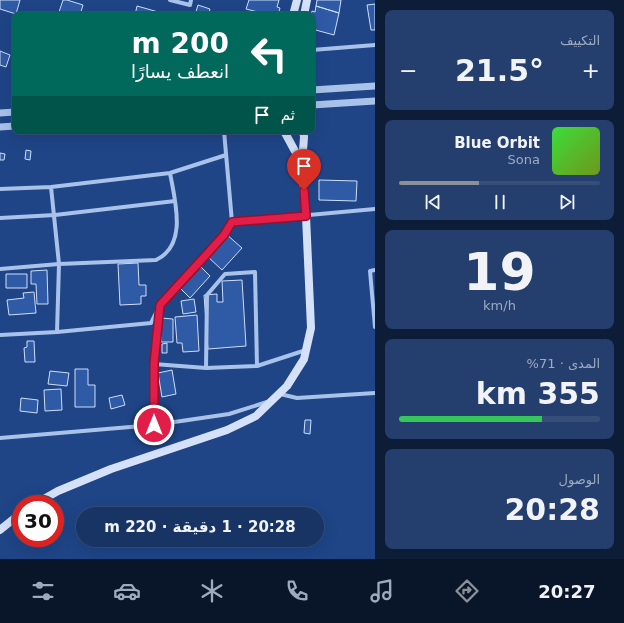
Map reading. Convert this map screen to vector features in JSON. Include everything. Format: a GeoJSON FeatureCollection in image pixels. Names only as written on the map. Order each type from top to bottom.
{"type":"FeatureCollection","features":[{"type":"Feature","properties":{"kind":"main road"},"geometry":{"type":"LineString","coordinates":[[294,12],[297,0]]}},
{"type":"Feature","properties":{"kind":"main road"},"geometry":{"type":"LineString","coordinates":[[305,12],[307,0]]}},
{"type":"Feature","properties":{"kind":"main road"},"geometry":{"type":"LineString","coordinates":[[286,134],[302,164]]}},
{"type":"Feature","properties":{"kind":"main road"},"geometry":{"type":"LineString","coordinates":[[51,495],[111,469],[227,430],[256,416],[287,386],[304,359],[311,328],[302,164],[304,134]]}},
{"type":"Feature","properties":{"kind":"main road"},"geometry":{"type":"LineString","coordinates":[[0,530],[12,520]]}},
{"type":"Feature","properties":{"kind":"street"},"geometry":{"type":"LineString","coordinates":[[170,0],[190,5],[191,0]]}},
{"type":"Feature","properties":{"kind":"street"},"geometry":{"type":"LineString","coordinates":[[315,50],[375,44]]}},
{"type":"Feature","properties":{"kind":"street"},"geometry":{"type":"LineString","coordinates":[[315,90],[375,86]]}},
{"type":"Feature","properties":{"kind":"street"},"geometry":{"type":"LineString","coordinates":[[315,105],[375,101]]}},
{"type":"Feature","properties":{"kind":"street"},"geometry":{"type":"LineString","coordinates":[[0,113],[12,112]]}},
{"type":"Feature","properties":{"kind":"street"},"geometry":{"type":"LineString","coordinates":[[0,126],[12,126]]}},
{"type":"Feature","properties":{"kind":"street"},"geometry":{"type":"LineString","coordinates":[[0,335],[57,332],[151,323],[160,305],[224,235],[232,222],[224,134]]}},
{"type":"Feature","properties":{"kind":"street"},"geometry":{"type":"LineString","coordinates":[[0,189],[51,187],[170,174],[226,155]]}},
{"type":"Feature","properties":{"kind":"street"},"geometry":{"type":"LineString","coordinates":[[0,269],[59,264],[156,260],[162,257],[171,247],[177,233],[175,201],[170,174]]}},
{"type":"Feature","properties":{"kind":"street"},"geometry":{"type":"LineString","coordinates":[[51,187],[59,264],[57,332]]}},
{"type":"Feature","properties":{"kind":"street"},"geometry":{"type":"LineString","coordinates":[[0,218],[55,215],[175,201]]}},
{"type":"Feature","properties":{"kind":"street"},"geometry":{"type":"LineString","coordinates":[[232,222],[375,209]]}},
{"type":"Feature","properties":{"kind":"street"},"geometry":{"type":"LineString","coordinates":[[375,270],[370,270],[375,327]]}},
{"type":"Feature","properties":{"kind":"street"},"geometry":{"type":"LineString","coordinates":[[206,368],[207,296],[225,274],[255,272],[257,366]]}},
{"type":"Feature","properties":{"kind":"street"},"geometry":{"type":"LineString","coordinates":[[154,425],[154,364],[160,305]]}},
{"type":"Feature","properties":{"kind":"street"},"geometry":{"type":"LineString","coordinates":[[154,364],[206,368],[257,366],[306,350]]}},
{"type":"Feature","properties":{"kind":"street"},"geometry":{"type":"LineString","coordinates":[[280,394],[297,398],[375,393]]}},
{"type":"Feature","properties":{"kind":"street"},"geometry":{"type":"LineString","coordinates":[[0,438],[154,425],[229,414],[271,401]]}},
{"type":"Feature","properties":{"kind":"building"},"geometry":{"type":"Polygon","coordinates":[[[0,0],[20,0],[17,12],[12,13],[0,9],[0,0]]]}},
{"type":"Feature","properties":{"kind":"building"},"geometry":{"type":"Polygon","coordinates":[[[63,0],[83,5],[81,12],[59,12],[63,0]]]}},
{"type":"Feature","properties":{"kind":"building"},"geometry":{"type":"Polygon","coordinates":[[[249,0],[279,0],[277,7],[280,8],[279,12],[258,12],[246,9],[249,0]]]}},
{"type":"Feature","properties":{"kind":"building"},"geometry":{"type":"Polygon","coordinates":[[[317,0],[341,0],[339,13],[316,6],[317,0]]]}},
{"type":"Feature","properties":{"kind":"building"},"geometry":{"type":"Polygon","coordinates":[[[375,4],[375,30],[371,30],[367,5],[375,4]]]}},
{"type":"Feature","properties":{"kind":"building"},"geometry":{"type":"Polygon","coordinates":[[[198,5],[210,9],[209,12],[196,12],[198,5]]]}},
{"type":"Feature","properties":{"kind":"building"},"geometry":{"type":"Polygon","coordinates":[[[137,6],[158,12],[136,12],[137,6]]]}},
{"type":"Feature","properties":{"kind":"building"},"geometry":{"type":"Polygon","coordinates":[[[316,6],[339,13],[334,35],[315,30],[316,6]]]}},
{"type":"Feature","properties":{"kind":"building"},"geometry":{"type":"Polygon","coordinates":[[[0,51],[10,55],[6,67],[0,65],[0,51]]]}},
{"type":"Feature","properties":{"kind":"building"},"geometry":{"type":"Polygon","coordinates":[[[26,150],[31,151],[30,160],[25,159],[26,150]]]}},
{"type":"Feature","properties":{"kind":"building"},"geometry":{"type":"Polygon","coordinates":[[[0,153],[5,154],[4,160],[0,160],[0,153]]]}},
{"type":"Feature","properties":{"kind":"building"},"geometry":{"type":"Polygon","coordinates":[[[319,180],[357,181],[356,201],[319,200],[319,180]]]}},
{"type":"Feature","properties":{"kind":"building"},"geometry":{"type":"Polygon","coordinates":[[[226,234],[242,248],[222,270],[206,255],[226,234]]]}},
{"type":"Feature","properties":{"kind":"building"},"geometry":{"type":"Polygon","coordinates":[[[138,263],[139,285],[146,285],[146,296],[141,296],[141,304],[120,305],[118,264],[138,263]]]}},
{"type":"Feature","properties":{"kind":"building"},"geometry":{"type":"Polygon","coordinates":[[[199,265],[210,276],[190,298],[179,287],[199,265]]]}},
{"type":"Feature","properties":{"kind":"building"},"geometry":{"type":"Polygon","coordinates":[[[47,270],[48,304],[37,304],[36,284],[31,284],[31,271],[47,270]]]}},
{"type":"Feature","properties":{"kind":"building"},"geometry":{"type":"Polygon","coordinates":[[[6,274],[27,274],[27,288],[6,288],[6,274]]]}},
{"type":"Feature","properties":{"kind":"building"},"geometry":{"type":"Polygon","coordinates":[[[242,280],[246,346],[208,349],[204,295],[217,294],[217,302],[223,302],[222,281],[242,280]]]}},
{"type":"Feature","properties":{"kind":"building"},"geometry":{"type":"Polygon","coordinates":[[[34,292],[36,313],[9,315],[7,300],[24,298],[23,293],[34,292]]]}},
{"type":"Feature","properties":{"kind":"building"},"geometry":{"type":"Polygon","coordinates":[[[194,299],[196,312],[183,314],[181,301],[194,299]]]}},
{"type":"Feature","properties":{"kind":"building"},"geometry":{"type":"Polygon","coordinates":[[[197,315],[199,351],[183,352],[182,343],[177,343],[175,317],[197,315]]]}},
{"type":"Feature","properties":{"kind":"building"},"geometry":{"type":"Polygon","coordinates":[[[161,318],[173,319],[173,342],[161,342],[161,318]]]}},
{"type":"Feature","properties":{"kind":"building"},"geometry":{"type":"Polygon","coordinates":[[[27,341],[34,341],[35,362],[25,362],[24,348],[27,347],[27,341]]]}},
{"type":"Feature","properties":{"kind":"building"},"geometry":{"type":"Polygon","coordinates":[[[167,343],[167,353],[162,353],[162,344],[167,343]]]}},
{"type":"Feature","properties":{"kind":"building"},"geometry":{"type":"Polygon","coordinates":[[[75,369],[88,369],[88,385],[95,385],[95,407],[75,407],[75,369]]]}},
{"type":"Feature","properties":{"kind":"building"},"geometry":{"type":"Polygon","coordinates":[[[172,370],[176,394],[162,397],[158,373],[172,370]]]}},
{"type":"Feature","properties":{"kind":"building"},"geometry":{"type":"Polygon","coordinates":[[[50,371],[69,373],[67,386],[48,384],[50,371]]]}},
{"type":"Feature","properties":{"kind":"building"},"geometry":{"type":"Polygon","coordinates":[[[61,389],[62,410],[45,411],[44,390],[61,389]]]}},
{"type":"Feature","properties":{"kind":"building"},"geometry":{"type":"Polygon","coordinates":[[[122,395],[125,405],[111,409],[109,398],[122,395]]]}},
{"type":"Feature","properties":{"kind":"building"},"geometry":{"type":"Polygon","coordinates":[[[21,398],[38,400],[37,413],[20,411],[21,398]]]}},
{"type":"Feature","properties":{"kind":"building"},"geometry":{"type":"Polygon","coordinates":[[[305,420],[311,420],[310,434],[304,433],[305,420]]]}},
{"type":"Feature","properties":{"kind":"route"},"geometry":{"type":"LineString","coordinates":[[154,425],[154,364],[160,305],[224,235],[232,222],[306,216],[304,190]]}}]}
